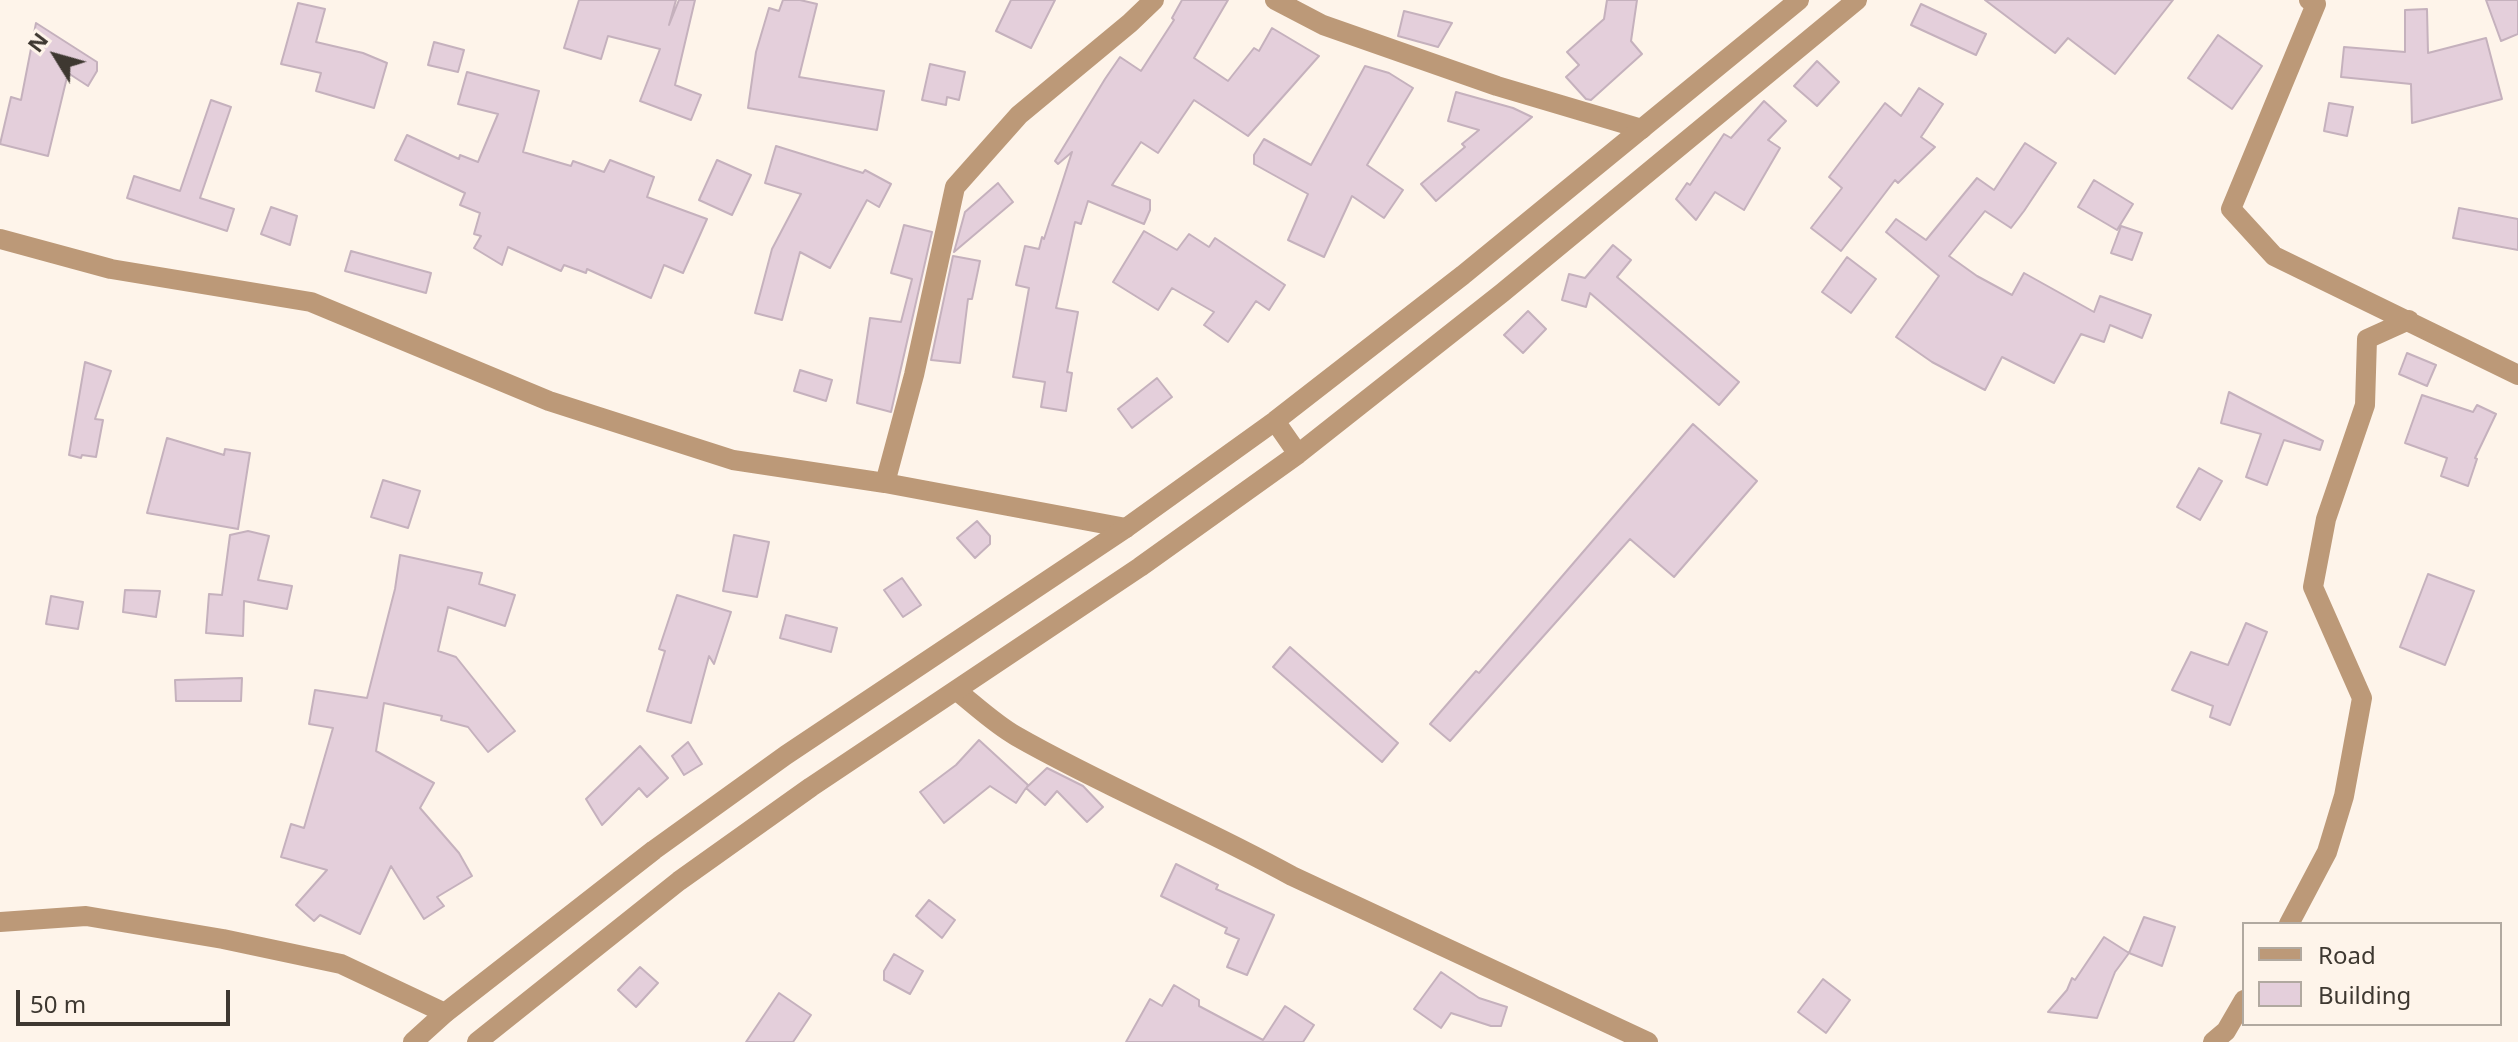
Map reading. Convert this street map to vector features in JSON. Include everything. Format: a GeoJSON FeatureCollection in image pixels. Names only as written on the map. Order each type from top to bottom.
{"type":"FeatureCollection","features":[{"type":"Feature","properties":{"kind":"street"},"geometry":{"type":"LineString","coordinates":[[885,483],[914,375],[955,187],[1019,115],[1154,0]]}},
{"type":"Feature","properties":{"kind":"street"},"geometry":{"type":"LineString","coordinates":[[1275,0],[1323,25],[1497,86],[1642,129]]}},
{"type":"Feature","properties":{"kind":"street"},"geometry":{"type":"LineString","coordinates":[[413,1042],[445,1013],[654,850],[786,755],[1126,528],[1275,421],[1463,275],[1799,0]]}},
{"type":"Feature","properties":{"kind":"street"},"geometry":{"type":"LineString","coordinates":[[477,1042],[679,881],[811,787],[1140,567],[1298,454],[1502,293],[1857,0]]}},
{"type":"Feature","properties":{"kind":"street"},"geometry":{"type":"LineString","coordinates":[[2309,0],[2316,4],[2231,209],[2274,256],[2518,375]]}},
{"type":"Feature","properties":{"kind":"street"},"geometry":{"type":"LineString","coordinates":[[0,239],[111,269],[311,302],[549,401],[733,460],[885,483],[1126,528]]}},
{"type":"Feature","properties":{"kind":"street"},"geometry":{"type":"LineString","coordinates":[[2290,922],[2327,852],[2344,796],[2362,698],[2313,587],[2326,519],[2365,405],[2367,339],[2409,320]]}},
{"type":"Feature","properties":{"kind":"street"},"geometry":{"type":"LineString","coordinates":[[1275,421],[1298,454]]}},
{"type":"Feature","properties":{"kind":"street"},"geometry":{"type":"LineString","coordinates":[[957,691],[1013,735],[1148,806],[1259,858],[1609,1034],[1648,1042]]}},
{"type":"Feature","properties":{"kind":"street"},"geometry":{"type":"LineString","coordinates":[[0,922],[86,916],[312,957],[341,964],[445,1013]]}},
{"type":"Feature","properties":{"kind":"street"},"geometry":{"type":"LineString","coordinates":[[2213,1042],[2226,1031],[2242,1003]]}},
{"type":"Feature","properties":{"kind":"building"},"geometry":{"type":"Polygon","coordinates":[[[579,0],[676,0],[669,25],[679,0],[695,0],[675,85],[701,95],[691,120],[640,101],[660,49],[608,36],[601,59],[564,48],[579,0]]]}},
{"type":"Feature","properties":{"kind":"building"},"geometry":{"type":"Polygon","coordinates":[[[783,0],[817,4],[799,77],[884,91],[877,130],[748,108],[756,52],[769,8],[779,11],[783,0]]]}},
{"type":"Feature","properties":{"kind":"building"},"geometry":{"type":"Polygon","coordinates":[[[1011,0],[1055,0],[1031,48],[996,31],[1011,0]]]}},
{"type":"Feature","properties":{"kind":"building"},"geometry":{"type":"Polygon","coordinates":[[[1182,0],[1228,0],[1194,58],[1228,81],[1254,48],[1259,51],[1272,28],[1319,56],[1248,136],[1194,100],[1158,153],[1141,142],[1112,185],[1150,200],[1150,210],[1144,224],[1088,201],[1081,224],[1075,222],[1056,308],[1078,312],[1067,372],[1072,373],[1066,411],[1041,407],[1045,382],[1013,377],[1029,288],[1016,285],[1025,246],[1039,249],[1042,237],[1044,239],[1072,152],[1058,164],[1055,161],[1105,79],[1120,57],[1141,71],[1174,20],[1172,18],[1182,0]]]}},
{"type":"Feature","properties":{"kind":"building"},"geometry":{"type":"Polygon","coordinates":[[[1607,0],[1637,0],[1631,41],[1642,54],[1591,100],[1586,99],[1566,77],[1579,65],[1567,52],[1604,19],[1607,0]]]}},
{"type":"Feature","properties":{"kind":"building"},"geometry":{"type":"Polygon","coordinates":[[[1985,0],[2173,0],[2115,74],[2068,38],[2055,53],[1985,0]]]}},
{"type":"Feature","properties":{"kind":"building"},"geometry":{"type":"Polygon","coordinates":[[[2486,0],[2518,0],[2518,34],[2501,41],[2486,0]]]}},
{"type":"Feature","properties":{"kind":"building"},"geometry":{"type":"Polygon","coordinates":[[[298,3],[325,9],[316,42],[363,53],[387,63],[374,108],[316,91],[321,73],[281,64],[298,3]]]}},
{"type":"Feature","properties":{"kind":"building"},"geometry":{"type":"Polygon","coordinates":[[[1921,4],[1986,34],[1976,55],[1911,25],[1921,4]]]}},
{"type":"Feature","properties":{"kind":"building"},"geometry":{"type":"Polygon","coordinates":[[[2427,9],[2428,53],[2486,38],[2502,99],[2412,123],[2411,84],[2341,77],[2344,47],[2405,52],[2405,10],[2427,9]]]}},
{"type":"Feature","properties":{"kind":"building"},"geometry":{"type":"Polygon","coordinates":[[[1404,11],[1452,23],[1438,47],[1398,36],[1404,11]]]}},
{"type":"Feature","properties":{"kind":"building"},"geometry":{"type":"Polygon","coordinates":[[[36,23],[97,62],[97,71],[88,86],[68,73],[48,156],[0,144],[11,97],[21,100],[36,23]]]}},
{"type":"Feature","properties":{"kind":"building"},"geometry":{"type":"Polygon","coordinates":[[[2218,35],[2262,66],[2232,109],[2188,78],[2218,35]]]}},
{"type":"Feature","properties":{"kind":"building"},"geometry":{"type":"Polygon","coordinates":[[[434,42],[464,50],[458,72],[428,65],[434,42]]]}},
{"type":"Feature","properties":{"kind":"building"},"geometry":{"type":"Polygon","coordinates":[[[1817,61],[1839,82],[1817,106],[1794,86],[1817,61]]]}},
{"type":"Feature","properties":{"kind":"building"},"geometry":{"type":"Polygon","coordinates":[[[930,64],[965,72],[959,100],[947,97],[946,105],[922,100],[930,64]]]}},
{"type":"Feature","properties":{"kind":"building"},"geometry":{"type":"Polygon","coordinates":[[[1365,66],[1389,73],[1413,88],[1367,165],[1403,190],[1384,218],[1352,196],[1324,257],[1288,240],[1308,194],[1254,164],[1254,155],[1264,139],[1311,165],[1365,66]]]}},
{"type":"Feature","properties":{"kind":"building"},"geometry":{"type":"Polygon","coordinates":[[[467,72],[539,91],[523,152],[571,166],[573,161],[604,172],[610,160],[654,177],[647,197],[707,219],[683,273],[664,265],[651,298],[587,269],[586,273],[564,265],[561,271],[508,247],[502,265],[474,248],[481,236],[474,234],[480,213],[460,205],[465,193],[395,160],[407,135],[459,159],[460,155],[478,162],[498,114],[458,104],[467,72]]]}},
{"type":"Feature","properties":{"kind":"building"},"geometry":{"type":"Polygon","coordinates":[[[1919,88],[1943,104],[1921,137],[1935,147],[1898,183],[1895,180],[1841,251],[1811,228],[1842,188],[1829,177],[1885,103],[1901,116],[1919,88]]]}},
{"type":"Feature","properties":{"kind":"building"},"geometry":{"type":"Polygon","coordinates":[[[1456,92],[1513,108],[1532,117],[1436,201],[1421,184],[1465,147],[1462,144],[1479,130],[1448,121],[1456,92]]]}},
{"type":"Feature","properties":{"kind":"building"},"geometry":{"type":"Polygon","coordinates":[[[211,100],[231,107],[200,198],[234,209],[227,231],[127,198],[134,176],[180,191],[211,100]]]}},
{"type":"Feature","properties":{"kind":"building"},"geometry":{"type":"Polygon","coordinates":[[[1764,101],[1786,121],[1768,140],[1780,148],[1744,210],[1715,192],[1696,220],[1676,199],[1687,183],[1690,185],[1724,134],[1731,138],[1764,101]]]}},
{"type":"Feature","properties":{"kind":"building"},"geometry":{"type":"Polygon","coordinates":[[[2329,103],[2353,107],[2347,136],[2324,131],[2329,103]]]}},
{"type":"Feature","properties":{"kind":"building"},"geometry":{"type":"Polygon","coordinates":[[[2025,143],[2056,163],[2024,211],[2011,228],[1985,211],[1949,256],[2012,295],[2024,273],[2094,312],[2100,296],[2151,315],[2142,338],[2110,325],[2104,342],[2081,334],[2054,383],[2002,357],[1985,390],[1932,362],[1896,337],[1939,276],[1886,232],[1896,219],[1926,240],[1977,178],[1994,190],[2025,143]]]}},
{"type":"Feature","properties":{"kind":"building"},"geometry":{"type":"Polygon","coordinates":[[[776,146],[863,173],[865,170],[891,184],[879,207],[867,200],[830,268],[800,252],[782,320],[755,313],[772,249],[801,194],[765,183],[776,146]]]}},
{"type":"Feature","properties":{"kind":"building"},"geometry":{"type":"Polygon","coordinates":[[[717,160],[751,175],[732,215],[699,200],[717,160]]]}},
{"type":"Feature","properties":{"kind":"building"},"geometry":{"type":"Polygon","coordinates":[[[2094,180],[2133,204],[2117,230],[2078,207],[2094,180]]]}},
{"type":"Feature","properties":{"kind":"building"},"geometry":{"type":"Polygon","coordinates":[[[998,183],[1013,202],[954,252],[965,212],[998,183]]]}},
{"type":"Feature","properties":{"kind":"building"},"geometry":{"type":"Polygon","coordinates":[[[271,207],[297,216],[290,245],[261,234],[271,207]]]}},
{"type":"Feature","properties":{"kind":"building"},"geometry":{"type":"Polygon","coordinates":[[[2459,208],[2518,219],[2518,250],[2453,238],[2459,208]]]}},
{"type":"Feature","properties":{"kind":"building"},"geometry":{"type":"Polygon","coordinates":[[[904,225],[932,232],[891,412],[857,403],[870,318],[901,322],[912,279],[891,273],[904,225]]]}},
{"type":"Feature","properties":{"kind":"building"},"geometry":{"type":"Polygon","coordinates":[[[2121,226],[2142,233],[2132,260],[2111,253],[2121,226]]]}},
{"type":"Feature","properties":{"kind":"building"},"geometry":{"type":"Polygon","coordinates":[[[1144,231],[1177,250],[1189,234],[1209,247],[1215,238],[1285,285],[1269,310],[1256,301],[1228,342],[1204,325],[1214,312],[1172,288],[1158,310],[1113,282],[1144,231]]]}},
{"type":"Feature","properties":{"kind":"building"},"geometry":{"type":"Polygon","coordinates":[[[1613,245],[1631,260],[1617,277],[1739,382],[1719,405],[1590,293],[1586,307],[1562,300],[1569,274],[1585,278],[1613,245]]]}},
{"type":"Feature","properties":{"kind":"building"},"geometry":{"type":"Polygon","coordinates":[[[351,251],[431,273],[426,293],[345,271],[351,251]]]}},
{"type":"Feature","properties":{"kind":"building"},"geometry":{"type":"Polygon","coordinates":[[[953,256],[980,261],[972,299],[968,299],[960,363],[931,360],[953,256]]]}},
{"type":"Feature","properties":{"kind":"building"},"geometry":{"type":"Polygon","coordinates":[[[1847,257],[1876,279],[1851,313],[1822,292],[1847,257]]]}},
{"type":"Feature","properties":{"kind":"building"},"geometry":{"type":"Polygon","coordinates":[[[1528,311],[1546,329],[1523,353],[1504,335],[1528,311]]]}},
{"type":"Feature","properties":{"kind":"building"},"geometry":{"type":"Polygon","coordinates":[[[2407,353],[2436,365],[2427,386],[2399,374],[2407,353]]]}},
{"type":"Feature","properties":{"kind":"building"},"geometry":{"type":"Polygon","coordinates":[[[85,362],[111,371],[95,419],[103,420],[96,457],[82,455],[81,458],[69,455],[85,362]]]}},
{"type":"Feature","properties":{"kind":"building"},"geometry":{"type":"Polygon","coordinates":[[[800,370],[832,380],[826,401],[794,391],[800,370]]]}},
{"type":"Feature","properties":{"kind":"building"},"geometry":{"type":"Polygon","coordinates":[[[1157,378],[1172,397],[1132,428],[1118,409],[1157,378]]]}},
{"type":"Feature","properties":{"kind":"building"},"geometry":{"type":"Polygon","coordinates":[[[2229,392],[2323,441],[2320,450],[2284,440],[2267,485],[2246,477],[2261,434],[2221,423],[2229,392]]]}},
{"type":"Feature","properties":{"kind":"building"},"geometry":{"type":"Polygon","coordinates":[[[2422,395],[2473,412],[2477,405],[2496,414],[2475,458],[2468,486],[2441,476],[2447,458],[2405,443],[2422,395]]]}},
{"type":"Feature","properties":{"kind":"building"},"geometry":{"type":"Polygon","coordinates":[[[1693,424],[1757,481],[1674,577],[1630,539],[1450,741],[1430,724],[1476,671],[1479,673],[1693,424]]]}},
{"type":"Feature","properties":{"kind":"building"},"geometry":{"type":"Polygon","coordinates":[[[167,438],[224,455],[225,449],[250,453],[238,529],[147,513],[167,438]]]}},
{"type":"Feature","properties":{"kind":"building"},"geometry":{"type":"Polygon","coordinates":[[[2199,468],[2222,481],[2200,520],[2177,507],[2199,468]]]}},
{"type":"Feature","properties":{"kind":"building"},"geometry":{"type":"Polygon","coordinates":[[[383,480],[420,491],[408,528],[371,517],[383,480]]]}},
{"type":"Feature","properties":{"kind":"building"},"geometry":{"type":"Polygon","coordinates":[[[977,521],[990,536],[990,544],[975,558],[957,538],[977,521]]]}},
{"type":"Feature","properties":{"kind":"building"},"geometry":{"type":"Polygon","coordinates":[[[248,531],[269,536],[258,580],[292,586],[287,609],[244,601],[243,636],[206,633],[209,594],[222,595],[230,535],[248,531]]]}},
{"type":"Feature","properties":{"kind":"building"},"geometry":{"type":"Polygon","coordinates":[[[734,535],[769,542],[757,597],[723,591],[734,535]]]}},
{"type":"Feature","properties":{"kind":"building"},"geometry":{"type":"Polygon","coordinates":[[[400,555],[482,573],[479,584],[515,595],[505,626],[448,607],[438,651],[456,657],[515,731],[488,752],[468,727],[441,720],[442,716],[384,703],[376,751],[434,783],[420,808],[459,853],[472,876],[437,897],[444,906],[424,919],[391,866],[360,934],[320,915],[314,921],[296,905],[327,870],[281,857],[291,824],[304,828],[333,728],[309,724],[315,690],[367,698],[395,589],[400,555]]]}},
{"type":"Feature","properties":{"kind":"building"},"geometry":{"type":"Polygon","coordinates":[[[2428,574],[2474,591],[2445,665],[2400,647],[2428,574]]]}},
{"type":"Feature","properties":{"kind":"building"},"geometry":{"type":"Polygon","coordinates":[[[902,578],[921,605],[903,617],[884,590],[902,578]]]}},
{"type":"Feature","properties":{"kind":"building"},"geometry":{"type":"Polygon","coordinates":[[[125,590],[160,591],[156,617],[123,612],[125,590]]]}},
{"type":"Feature","properties":{"kind":"building"},"geometry":{"type":"Polygon","coordinates":[[[677,595],[731,612],[714,664],[709,656],[691,723],[647,711],[665,651],[659,649],[677,595]]]}},
{"type":"Feature","properties":{"kind":"building"},"geometry":{"type":"Polygon","coordinates":[[[51,596],[83,602],[78,629],[46,624],[51,596]]]}},
{"type":"Feature","properties":{"kind":"building"},"geometry":{"type":"Polygon","coordinates":[[[786,615],[837,628],[831,652],[780,638],[786,615]]]}},
{"type":"Feature","properties":{"kind":"building"},"geometry":{"type":"Polygon","coordinates":[[[2246,623],[2267,632],[2230,725],[2210,717],[2213,706],[2172,690],[2191,652],[2228,665],[2246,623]]]}},
{"type":"Feature","properties":{"kind":"building"},"geometry":{"type":"Polygon","coordinates":[[[1290,647],[1398,743],[1382,762],[1273,667],[1290,647]]]}},
{"type":"Feature","properties":{"kind":"building"},"geometry":{"type":"Polygon","coordinates":[[[242,678],[241,701],[176,701],[175,680],[242,678]]]}},
{"type":"Feature","properties":{"kind":"building"},"geometry":{"type":"Polygon","coordinates":[[[979,740],[1027,787],[1047,768],[1083,786],[1103,807],[1087,822],[1057,791],[1045,805],[1026,788],[1016,803],[990,786],[944,823],[920,792],[956,765],[979,740]]]}},
{"type":"Feature","properties":{"kind":"building"},"geometry":{"type":"Polygon","coordinates":[[[688,742],[702,764],[684,775],[672,756],[688,742]]]}},
{"type":"Feature","properties":{"kind":"building"},"geometry":{"type":"Polygon","coordinates":[[[640,746],[668,778],[647,797],[639,788],[602,825],[586,799],[640,746]]]}},
{"type":"Feature","properties":{"kind":"building"},"geometry":{"type":"Polygon","coordinates":[[[1176,864],[1218,885],[1216,889],[1274,915],[1247,975],[1227,967],[1239,939],[1225,933],[1227,928],[1161,896],[1176,864]]]}},
{"type":"Feature","properties":{"kind":"building"},"geometry":{"type":"Polygon","coordinates":[[[929,900],[955,920],[942,938],[916,916],[929,900]]]}},
{"type":"Feature","properties":{"kind":"building"},"geometry":{"type":"Polygon","coordinates":[[[2144,917],[2175,927],[2162,966],[2129,953],[2144,917]]]}},
{"type":"Feature","properties":{"kind":"building"},"geometry":{"type":"Polygon","coordinates":[[[2104,937],[2129,953],[2115,972],[2097,1018],[2048,1012],[2067,990],[2072,978],[2075,980],[2104,937]]]}},
{"type":"Feature","properties":{"kind":"building"},"geometry":{"type":"Polygon","coordinates":[[[894,954],[923,971],[910,994],[884,980],[884,971],[894,954]]]}},
{"type":"Feature","properties":{"kind":"building"},"geometry":{"type":"Polygon","coordinates":[[[640,967],[658,983],[636,1007],[618,990],[640,967]]]}},
{"type":"Feature","properties":{"kind":"building"},"geometry":{"type":"Polygon","coordinates":[[[1441,972],[1479,998],[1507,1007],[1501,1026],[1491,1026],[1451,1013],[1441,1028],[1414,1009],[1441,972]]]}},
{"type":"Feature","properties":{"kind":"building"},"geometry":{"type":"Polygon","coordinates":[[[1823,979],[1850,1000],[1826,1033],[1798,1012],[1823,979]]]}},
{"type":"Feature","properties":{"kind":"building"},"geometry":{"type":"Polygon","coordinates":[[[1174,985],[1199,1000],[1199,1006],[1263,1040],[1285,1006],[1314,1025],[1303,1042],[1126,1042],[1150,999],[1162,1006],[1174,985]]]}},
{"type":"Feature","properties":{"kind":"building"},"geometry":{"type":"Polygon","coordinates":[[[779,993],[811,1015],[793,1042],[746,1042],[779,993]]]}}]}
